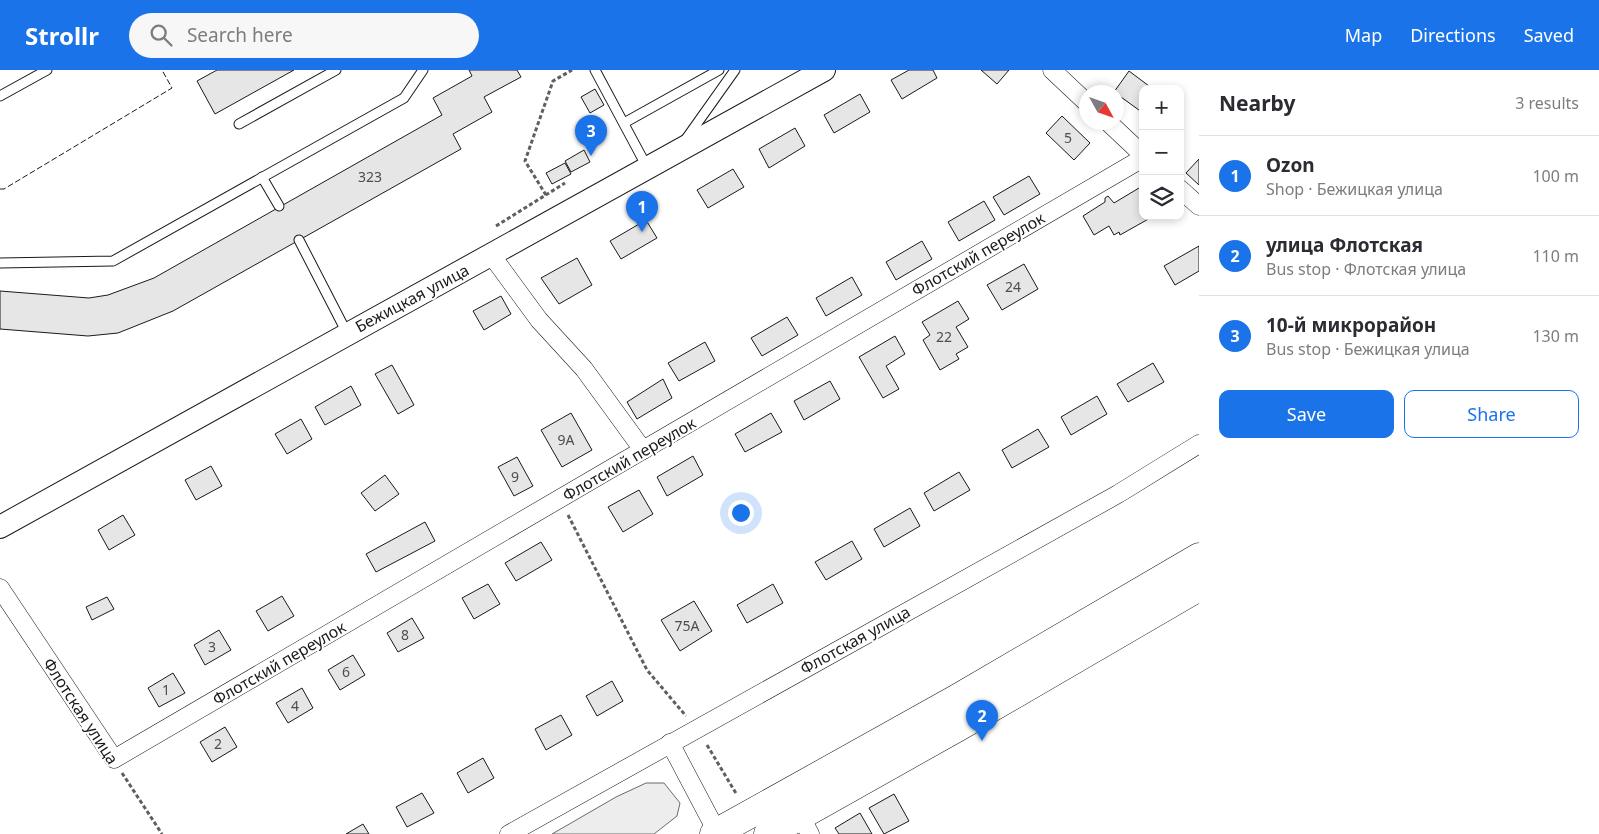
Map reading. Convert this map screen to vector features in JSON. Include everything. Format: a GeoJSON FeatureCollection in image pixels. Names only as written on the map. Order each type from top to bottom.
{"type":"FeatureCollection","features":[{"type":"Feature","properties":{"kind":"main road"},"geometry":{"type":"LineString","coordinates":[[716,833],[956,699],[1199,557]]}},
{"type":"Feature","properties":{"kind":"main road"},"geometry":{"type":"LineString","coordinates":[[768,834],[805,826],[1199,587]]}},
{"type":"Feature","properties":{"kind":"street","name":"Бежицкая улица"},"geometry":{"type":"LineString","coordinates":[[0,527],[347,333],[492,256],[500,249],[824,70]]}},
{"type":"Feature","properties":{"kind":"street"},"geometry":{"type":"LineString","coordinates":[[1052,70],[1079,95]]}},
{"type":"Feature","properties":{"kind":"street"},"geometry":{"type":"LineString","coordinates":[[1116,130],[1139,152]]}},
{"type":"Feature","properties":{"kind":"street","name":"Флотский переулок"},"geometry":{"type":"LineString","coordinates":[[114,760],[1139,158]]}},
{"type":"Feature","properties":{"kind":"street"},"geometry":{"type":"LineString","coordinates":[[1184,193],[1199,206]]}},
{"type":"Feature","properties":{"kind":"street"},"geometry":{"type":"LineString","coordinates":[[492,256],[540,320],[584,369],[643,450]]}},
{"type":"Feature","properties":{"kind":"street","name":"Флотская улица"},"geometry":{"type":"LineString","coordinates":[[509,834],[1118,494],[1199,444]]}},
{"type":"Feature","properties":{"kind":"street","name":"Флотская улица"},"geometry":{"type":"LineString","coordinates":[[0,588],[114,760]]}},
{"type":"Feature","properties":{"kind":"street"},"geometry":{"type":"LineString","coordinates":[[670,743],[716,833]]}},
{"type":"Feature","properties":{"kind":"street"},"geometry":{"type":"LineString","coordinates":[[787,793],[805,826]]}},
{"type":"Feature","properties":{"kind":"lane"},"geometry":{"type":"LineString","coordinates":[[0,96],[47,70]]}},
{"type":"Feature","properties":{"kind":"lane"},"geometry":{"type":"LineString","coordinates":[[240,124],[336,70]]}},
{"type":"Feature","properties":{"kind":"lane"},"geometry":{"type":"LineString","coordinates":[[0,263],[113,261],[404,98],[423,70]]}},
{"type":"Feature","properties":{"kind":"lane"},"geometry":{"type":"LineString","coordinates":[[595,70],[647,167]]}},
{"type":"Feature","properties":{"kind":"lane"},"geometry":{"type":"LineString","coordinates":[[624,123],[719,70]]}},
{"type":"Feature","properties":{"kind":"lane"},"geometry":{"type":"LineString","coordinates":[[677,151],[735,70]]}},
{"type":"Feature","properties":{"kind":"lane"},"geometry":{"type":"LineString","coordinates":[[262,178],[279,206]]}},
{"type":"Feature","properties":{"kind":"lane"},"geometry":{"type":"LineString","coordinates":[[299,240],[347,333]]}},
{"type":"Feature","properties":{"kind":"path"},"geometry":{"type":"LineString","coordinates":[[546,195],[525,162],[553,80],[572,70]]}},
{"type":"Feature","properties":{"kind":"path"},"geometry":{"type":"LineString","coordinates":[[560,499],[647,670],[697,728],[748,816]]}},
{"type":"Feature","properties":{"kind":"path","name":"Флотская улица"},"geometry":{"type":"LineString","coordinates":[[114,760],[162,834]]}},
{"type":"Feature","properties":{"kind":"shaded area"},"geometry":{"type":"Polygon","coordinates":[[[646,783],[664,783],[680,803],[677,816],[654,834],[552,834],[616,797],[646,783]]]}},
{"type":"Feature","properties":{"kind":"building"},"geometry":{"type":"Polygon","coordinates":[[[217,70],[294,70],[215,114],[197,81],[217,70]]]}},
{"type":"Feature","properties":{"kind":"building"},"geometry":{"type":"Polygon","coordinates":[[[469,70],[517,70],[521,77],[484,97],[492,112],[453,134],[461,149],[173,311],[118,333],[88,336],[0,329],[0,291],[89,298],[108,295],[154,278],[442,115],[433,98],[472,76],[469,70]]]}},
{"type":"Feature","properties":{"kind":"building"},"geometry":{"type":"Polygon","coordinates":[[[909,70],[933,70],[937,78],[902,99],[891,80],[909,70]]]}},
{"type":"Feature","properties":{"kind":"building"},"geometry":{"type":"Polygon","coordinates":[[[981,70],[1009,70],[997,84],[981,70]]]}},
{"type":"Feature","properties":{"kind":"building"},"geometry":{"type":"Polygon","coordinates":[[[1129,71],[1148,85],[1139,85],[1139,110],[1124,99],[1124,85],[1119,85],[1129,71]]]}},
{"type":"Feature","properties":{"kind":"building"},"geometry":{"type":"Polygon","coordinates":[[[595,89],[604,105],[590,113],[581,97],[595,89]]]}},
{"type":"Feature","properties":{"kind":"building"},"geometry":{"type":"Polygon","coordinates":[[[860,94],[870,112],[834,133],[824,115],[860,94]]]}},
{"type":"Feature","properties":{"kind":"building"},"geometry":{"type":"Polygon","coordinates":[[[1062,116],[1090,143],[1074,160],[1046,133],[1062,116]]]}},
{"type":"Feature","properties":{"kind":"building"},"geometry":{"type":"Polygon","coordinates":[[[795,128],[805,146],[769,168],[759,149],[795,128]]]}},
{"type":"Feature","properties":{"kind":"building"},"geometry":{"type":"Polygon","coordinates":[[[584,150],[590,162],[571,172],[565,161],[584,150]]]}},
{"type":"Feature","properties":{"kind":"building"},"geometry":{"type":"Polygon","coordinates":[[[1199,159],[1199,185],[1186,173],[1199,159]]]}},
{"type":"Feature","properties":{"kind":"building"},"geometry":{"type":"Polygon","coordinates":[[[565,163],[571,174],[552,184],[546,173],[565,163]]]}},
{"type":"Feature","properties":{"kind":"building"},"geometry":{"type":"Polygon","coordinates":[[[733,169],[744,187],[708,208],[697,190],[733,169]]]}},
{"type":"Feature","properties":{"kind":"building"},"geometry":{"type":"Polygon","coordinates":[[[1029,176],[1040,194],[1004,215],[993,197],[1029,176]]]}},
{"type":"Feature","properties":{"kind":"building"},"geometry":{"type":"Polygon","coordinates":[[[1139,188],[1139,220],[1147,220],[1120,235],[1119,232],[1114,235],[1109,226],[1094,235],[1083,216],[1105,202],[1105,198],[1108,196],[1114,203],[1139,188]]]}},
{"type":"Feature","properties":{"kind":"building"},"geometry":{"type":"Polygon","coordinates":[[[984,201],[995,220],[959,241],[948,222],[984,201]]]}},
{"type":"Feature","properties":{"kind":"building"},"geometry":{"type":"Polygon","coordinates":[[[646,220],[657,238],[621,259],[610,241],[646,220]]]}},
{"type":"Feature","properties":{"kind":"building"},"geometry":{"type":"Polygon","coordinates":[[[922,241],[932,259],[896,280],[886,262],[922,241]]]}},
{"type":"Feature","properties":{"kind":"building"},"geometry":{"type":"Polygon","coordinates":[[[1199,246],[1199,271],[1175,285],[1164,266],[1199,246]]]}},
{"type":"Feature","properties":{"kind":"building"},"geometry":{"type":"Polygon","coordinates":[[[577,258],[592,285],[559,304],[541,278],[577,258]]]}},
{"type":"Feature","properties":{"kind":"building"},"geometry":{"type":"Polygon","coordinates":[[[1024,264],[1038,289],[1002,310],[987,285],[1024,264]]]}},
{"type":"Feature","properties":{"kind":"building"},"geometry":{"type":"Polygon","coordinates":[[[852,277],[862,295],[826,316],[816,298],[852,277]]]}},
{"type":"Feature","properties":{"kind":"building"},"geometry":{"type":"Polygon","coordinates":[[[501,296],[511,314],[484,330],[473,311],[501,296]]]}},
{"type":"Feature","properties":{"kind":"building"},"geometry":{"type":"Polygon","coordinates":[[[958,301],[969,319],[956,327],[968,347],[956,354],[959,359],[940,370],[923,340],[930,335],[922,322],[958,301]]]}},
{"type":"Feature","properties":{"kind":"building"},"geometry":{"type":"Polygon","coordinates":[[[787,317],[798,335],[762,356],[751,338],[787,317]]]}},
{"type":"Feature","properties":{"kind":"building"},"geometry":{"type":"Polygon","coordinates":[[[895,336],[905,354],[886,366],[899,389],[883,398],[859,357],[895,336]]]}},
{"type":"Feature","properties":{"kind":"building"},"geometry":{"type":"Polygon","coordinates":[[[705,342],[715,361],[679,381],[668,363],[705,342]]]}},
{"type":"Feature","properties":{"kind":"building"},"geometry":{"type":"Polygon","coordinates":[[[1153,363],[1164,382],[1128,402],[1117,384],[1153,363]]]}},
{"type":"Feature","properties":{"kind":"building"},"geometry":{"type":"Polygon","coordinates":[[[392,365],[414,405],[398,414],[375,374],[392,365]]]}},
{"type":"Feature","properties":{"kind":"building"},"geometry":{"type":"Polygon","coordinates":[[[663,379],[672,398],[637,419],[627,402],[663,379]]]}},
{"type":"Feature","properties":{"kind":"building"},"geometry":{"type":"Polygon","coordinates":[[[830,381],[840,399],[804,420],[794,401],[830,381]]]}},
{"type":"Feature","properties":{"kind":"building"},"geometry":{"type":"Polygon","coordinates":[[[351,386],[361,405],[325,425],[315,407],[351,386]]]}},
{"type":"Feature","properties":{"kind":"building"},"geometry":{"type":"Polygon","coordinates":[[[1097,396],[1107,414],[1071,435],[1061,417],[1097,396]]]}},
{"type":"Feature","properties":{"kind":"building"},"geometry":{"type":"Polygon","coordinates":[[[571,413],[592,450],[562,467],[541,430],[571,413]]]}},
{"type":"Feature","properties":{"kind":"building"},"geometry":{"type":"Polygon","coordinates":[[[771,413],[782,432],[745,452],[735,434],[771,413]]]}},
{"type":"Feature","properties":{"kind":"building"},"geometry":{"type":"Polygon","coordinates":[[[301,419],[312,439],[287,454],[275,434],[301,419]]]}},
{"type":"Feature","properties":{"kind":"building"},"geometry":{"type":"Polygon","coordinates":[[[1038,429],[1049,447],[1012,468],[1002,450],[1038,429]]]}},
{"type":"Feature","properties":{"kind":"building"},"geometry":{"type":"Polygon","coordinates":[[[693,456],[703,475],[667,496],[657,477],[693,456]]]}},
{"type":"Feature","properties":{"kind":"building"},"geometry":{"type":"Polygon","coordinates":[[[517,457],[533,486],[514,496],[498,467],[517,457]]]}},
{"type":"Feature","properties":{"kind":"building"},"geometry":{"type":"Polygon","coordinates":[[[211,466],[222,486],[196,500],[185,480],[211,466]]]}},
{"type":"Feature","properties":{"kind":"building"},"geometry":{"type":"Polygon","coordinates":[[[959,472],[970,490],[934,511],[924,493],[959,472]]]}},
{"type":"Feature","properties":{"kind":"building"},"geometry":{"type":"Polygon","coordinates":[[[385,475],[399,494],[375,511],[361,493],[385,475]]]}},
{"type":"Feature","properties":{"kind":"building"},"geometry":{"type":"Polygon","coordinates":[[[639,490],[653,514],[623,532],[608,507],[639,490]]]}},
{"type":"Feature","properties":{"kind":"building"},"geometry":{"type":"Polygon","coordinates":[[[910,508],[920,526],[884,547],[874,529],[910,508]]]}},
{"type":"Feature","properties":{"kind":"building"},"geometry":{"type":"Polygon","coordinates":[[[123,515],[135,535],[109,550],[98,530],[123,515]]]}},
{"type":"Feature","properties":{"kind":"building"},"geometry":{"type":"Polygon","coordinates":[[[425,522],[435,541],[376,572],[366,554],[425,522]]]}},
{"type":"Feature","properties":{"kind":"building"},"geometry":{"type":"Polygon","coordinates":[[[852,541],[862,559],[826,580],[815,562],[852,541]]]}},
{"type":"Feature","properties":{"kind":"building"},"geometry":{"type":"Polygon","coordinates":[[[541,542],[552,560],[516,581],[505,563],[541,542]]]}},
{"type":"Feature","properties":{"kind":"building"},"geometry":{"type":"Polygon","coordinates":[[[488,584],[500,604],[474,619],[462,598],[488,584]]]}},
{"type":"Feature","properties":{"kind":"building"},"geometry":{"type":"Polygon","coordinates":[[[773,584],[783,603],[747,623],[737,605],[773,584]]]}},
{"type":"Feature","properties":{"kind":"building"},"geometry":{"type":"Polygon","coordinates":[[[282,596],[294,616],[268,631],[256,611],[282,596]]]}},
{"type":"Feature","properties":{"kind":"building"},"geometry":{"type":"Polygon","coordinates":[[[107,597],[114,609],[92,620],[86,607],[107,597]]]}},
{"type":"Feature","properties":{"kind":"building"},"geometry":{"type":"Polygon","coordinates":[[[694,601],[712,631],[680,651],[661,620],[694,601]]]}},
{"type":"Feature","properties":{"kind":"building"},"geometry":{"type":"Polygon","coordinates":[[[412,618],[424,638],[398,652],[387,633],[412,618]]]}},
{"type":"Feature","properties":{"kind":"building"},"geometry":{"type":"Polygon","coordinates":[[[219,630],[231,650],[205,665],[194,645],[219,630]]]}},
{"type":"Feature","properties":{"kind":"building"},"geometry":{"type":"Polygon","coordinates":[[[353,655],[365,675],[340,690],[328,670],[353,655]]]}},
{"type":"Feature","properties":{"kind":"building"},"geometry":{"type":"Polygon","coordinates":[[[173,673],[185,693],[159,707],[148,688],[173,673]]]}},
{"type":"Feature","properties":{"kind":"building"},"geometry":{"type":"Polygon","coordinates":[[[612,681],[623,701],[597,716],[586,696],[612,681]]]}},
{"type":"Feature","properties":{"kind":"building"},"geometry":{"type":"Polygon","coordinates":[[[302,688],[313,708],[288,723],[276,703],[302,688]]]}},
{"type":"Feature","properties":{"kind":"building"},"geometry":{"type":"Polygon","coordinates":[[[561,715],[572,735],[546,750],[535,729],[561,715]]]}},
{"type":"Feature","properties":{"kind":"building"},"geometry":{"type":"Polygon","coordinates":[[[225,727],[237,747],[212,762],[200,742],[225,727]]]}},
{"type":"Feature","properties":{"kind":"building"},"geometry":{"type":"Polygon","coordinates":[[[483,758],[494,778],[468,793],[457,773],[483,758]]]}},
{"type":"Feature","properties":{"kind":"building"},"geometry":{"type":"Polygon","coordinates":[[[422,793],[434,813],[407,827],[396,807],[422,793]]]}},
{"type":"Feature","properties":{"kind":"building"},"geometry":{"type":"Polygon","coordinates":[[[894,794],[909,821],[884,834],[869,808],[894,794]]]}},
{"type":"Feature","properties":{"kind":"building"},"geometry":{"type":"Polygon","coordinates":[[[860,813],[872,834],[839,834],[835,828],[860,813]]]}},
{"type":"Feature","properties":{"kind":"building"},"geometry":{"type":"Polygon","coordinates":[[[363,824],[369,834],[346,834],[363,824]]]}},
{"type":"Feature","properties":{"kind":"fence"},"geometry":{"type":"LineString","coordinates":[[0,189],[4,189],[172,88],[162,70]]}},
{"type":"Feature","properties":{"kind":"place","name":"10-й микрорайон"},"geometry":{"type":"Point","coordinates":[591,156]}},
{"type":"Feature","properties":{"kind":"place","name":"Ozon"},"geometry":{"type":"Point","coordinates":[642,232]}},
{"type":"Feature","properties":{"kind":"place","name":"улица Флотская"},"geometry":{"type":"Point","coordinates":[982,741]}}]}
